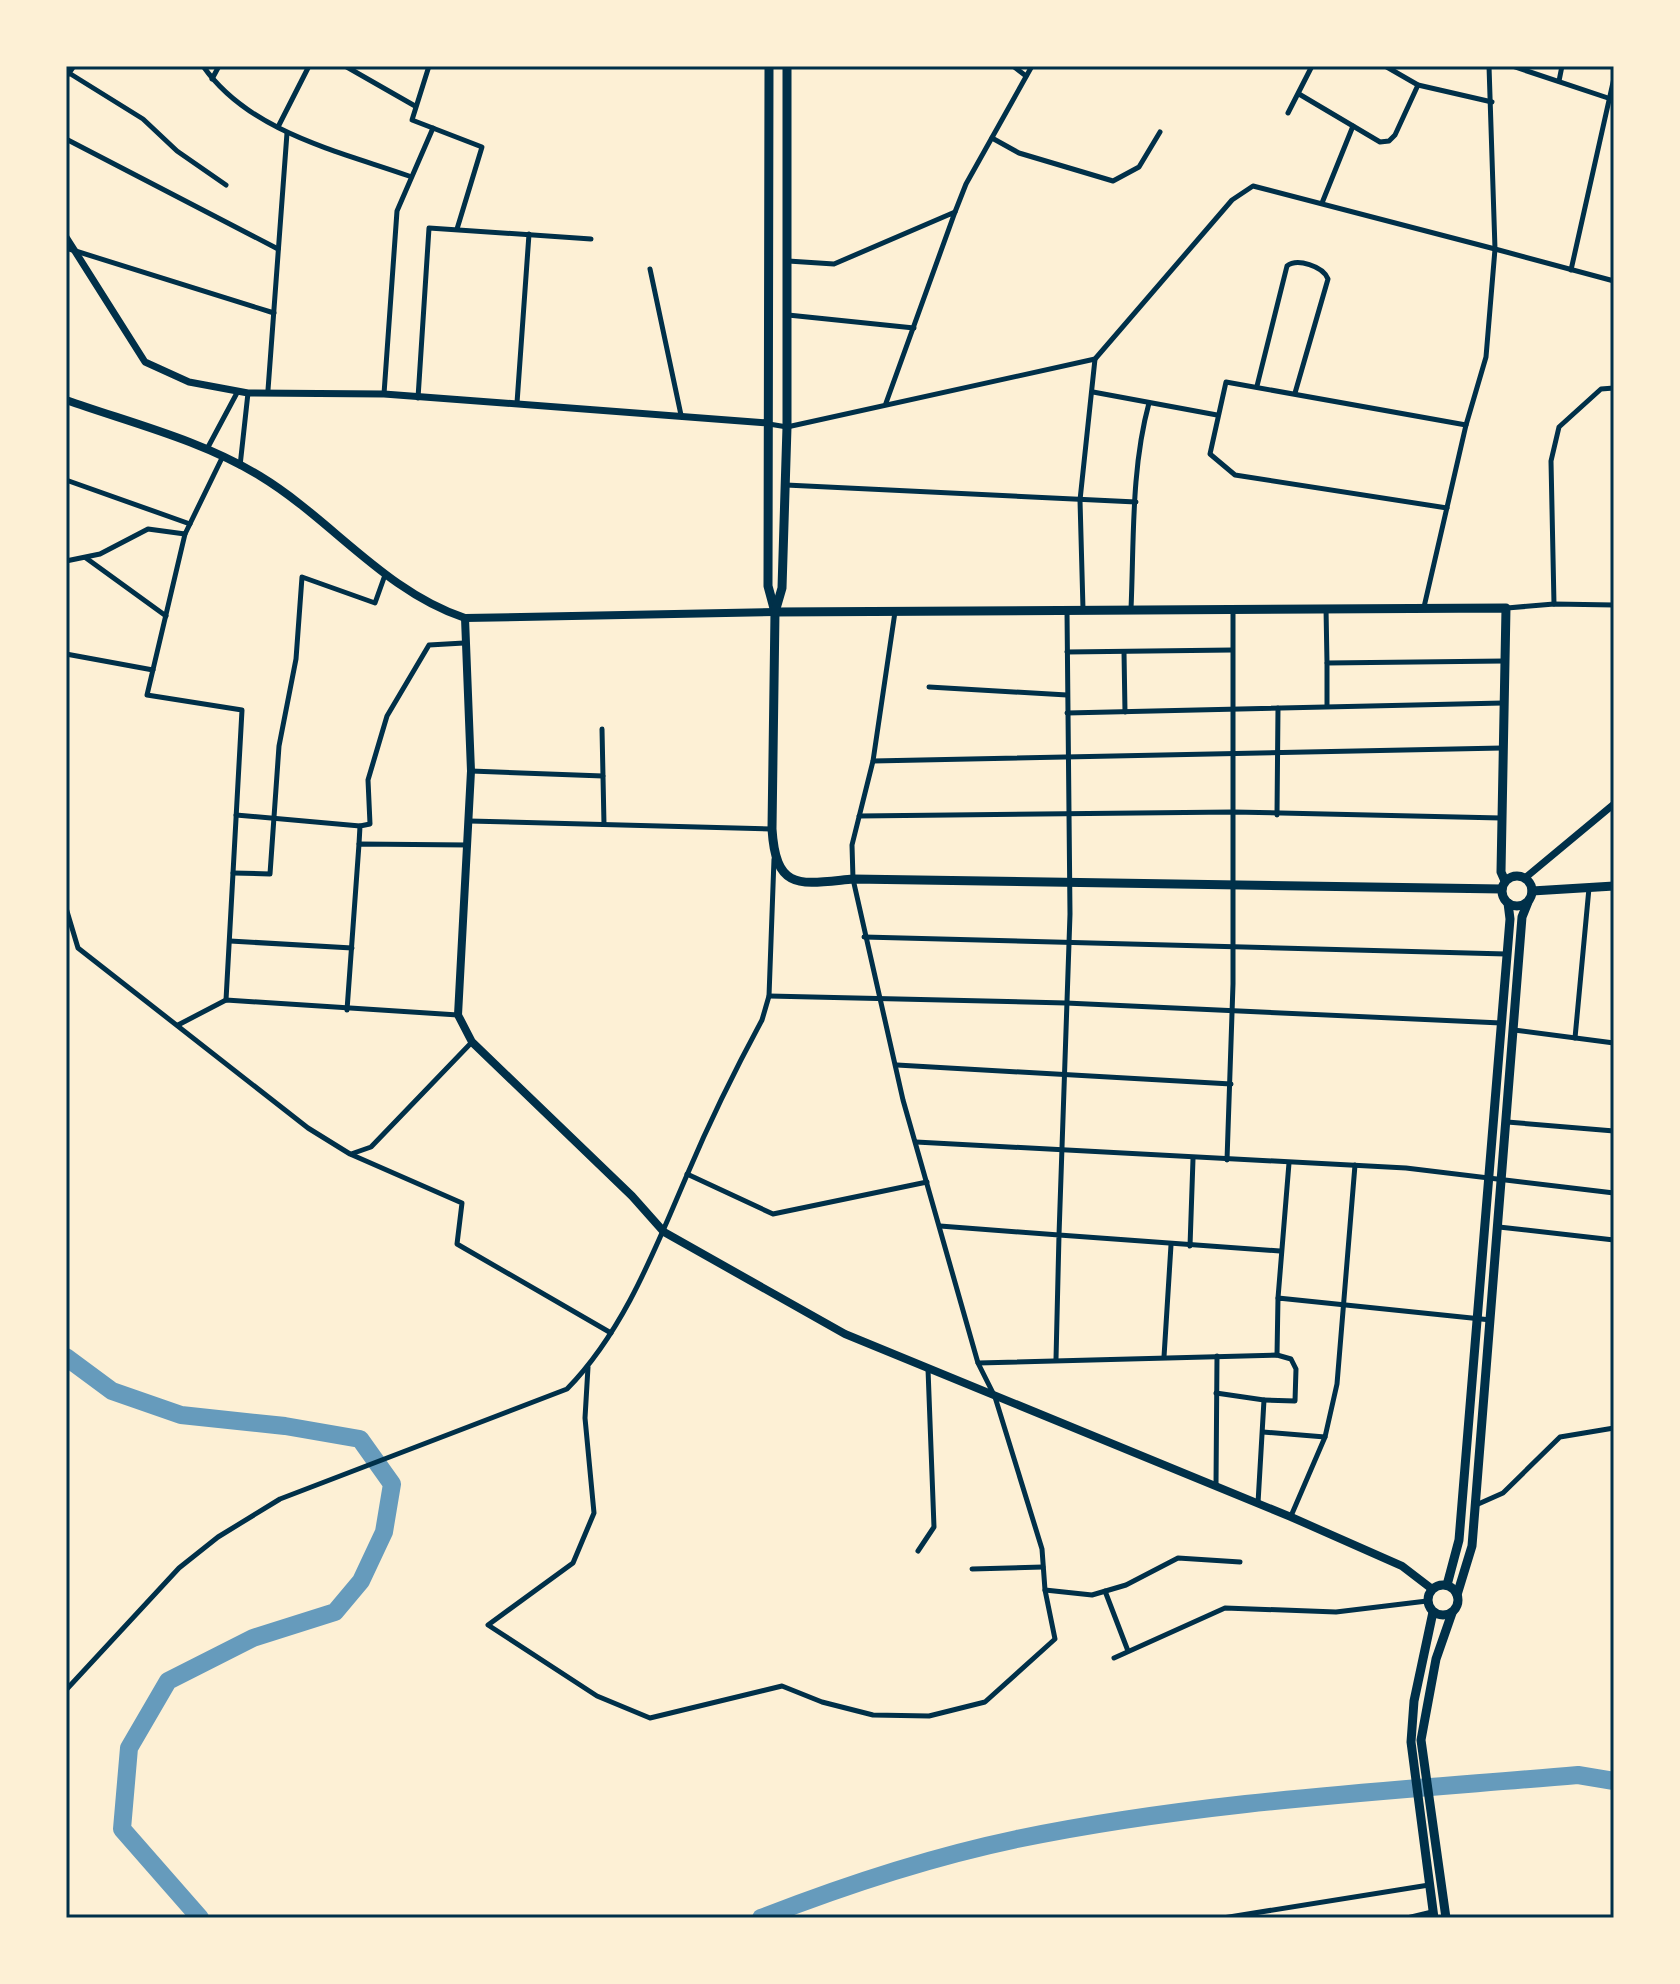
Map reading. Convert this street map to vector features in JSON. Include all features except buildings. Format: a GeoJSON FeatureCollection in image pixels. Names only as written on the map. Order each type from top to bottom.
{"type":"FeatureCollection","features":[{"type":"Feature","properties":{"kind":"main road"},"geometry":{"type":"LineString","coordinates":[[769,66],[768,586],[775,612]]}},
{"type":"Feature","properties":{"kind":"main road"},"geometry":{"type":"LineString","coordinates":[[787,66],[787,427],[782,588],[775,612],[772,829],[774,859],[783,873],[801,884],[853,879],[1504,885],[1514,876],[1525,878],[1532,891],[1522,917],[1472,1546],[1457,1595],[1457,1605],[1436,1659],[1416,1741]]}},
{"type":"Feature","properties":{"kind":"main road"},"geometry":{"type":"LineString","coordinates":[[66,400],[207,449],[259,476],[322,522],[385,575],[440,610],[465,618],[775,612],[1506,608],[1501,872],[1508,903],[1507,954],[1459,1540],[1447,1585]]}},
{"type":"Feature","properties":{"kind":"main road"},"geometry":{"type":"LineString","coordinates":[[465,618],[471,771],[458,1015],[472,1042],[632,1196],[664,1232],[845,1334],[1291,1517],[1402,1566],[1432,1589]]}},
{"type":"Feature","properties":{"kind":"main road"},"geometry":{"type":"LineString","coordinates":[[1532,891],[1614,886]]}},
{"type":"Feature","properties":{"kind":"main road"},"geometry":{"type":"LineString","coordinates":[[1508,903],[1518,906],[1528,902]]}},
{"type":"Feature","properties":{"kind":"main road"},"geometry":{"type":"LineString","coordinates":[[1432,1589],[1447,1585]]}},
{"type":"Feature","properties":{"kind":"main road"},"geometry":{"type":"LineString","coordinates":[[1447,1585],[1457,1595]]}},
{"type":"Feature","properties":{"kind":"main road"},"geometry":{"type":"LineString","coordinates":[[1432,1589],[1427,1601],[1433,1612],[1442,1616],[1452,1613]]}},
{"type":"Feature","properties":{"kind":"main road"},"geometry":{"type":"LineString","coordinates":[[1433,1612],[1414,1701],[1430,1857],[1446,1918]]}},
{"type":"Feature","properties":{"kind":"main road"},"geometry":{"type":"LineString","coordinates":[[1430,1857],[1429,1885],[1434,1915]]}},
{"type":"Feature","properties":{"kind":"street"},"geometry":{"type":"LineString","coordinates":[[74,66],[67,75],[143,119],[177,151],[226,185]]}},
{"type":"Feature","properties":{"kind":"street"},"geometry":{"type":"LineString","coordinates":[[203,66],[212,79],[242,106],[287,133],[409,176]]}},
{"type":"Feature","properties":{"kind":"street"},"geometry":{"type":"LineString","coordinates":[[212,79],[219,66]]}},
{"type":"Feature","properties":{"kind":"street"},"geometry":{"type":"LineString","coordinates":[[278,127],[309,66]]}},
{"type":"Feature","properties":{"kind":"street"},"geometry":{"type":"LineString","coordinates":[[345,66],[415,106]]}},
{"type":"Feature","properties":{"kind":"street"},"geometry":{"type":"LineString","coordinates":[[429,66],[412,120],[482,147],[457,229]]}},
{"type":"Feature","properties":{"kind":"street"},"geometry":{"type":"LineString","coordinates":[[1013,66],[1026,76]]}},
{"type":"Feature","properties":{"kind":"street"},"geometry":{"type":"LineString","coordinates":[[886,403],[955,212],[1032,66]]}},
{"type":"Feature","properties":{"kind":"street"},"geometry":{"type":"LineString","coordinates":[[1288,113],[1312,66]]}},
{"type":"Feature","properties":{"kind":"street"},"geometry":{"type":"LineString","coordinates":[[1385,66],[1418,85],[1492,102]]}},
{"type":"Feature","properties":{"kind":"street"},"geometry":{"type":"LineString","coordinates":[[1424,607],[1466,425],[1486,357],[1495,249],[1489,66]]}},
{"type":"Feature","properties":{"kind":"street"},"geometry":{"type":"LineString","coordinates":[[1512,66],[1611,99]]}},
{"type":"Feature","properties":{"kind":"street"},"geometry":{"type":"LineString","coordinates":[[1559,81],[1562,66]]}},
{"type":"Feature","properties":{"kind":"street"},"geometry":{"type":"LineString","coordinates":[[1571,270],[1614,78]]}},
{"type":"Feature","properties":{"kind":"street"},"geometry":{"type":"LineString","coordinates":[[1299,94],[1380,142],[1389,141],[1418,85]]}},
{"type":"Feature","properties":{"kind":"street"},"geometry":{"type":"LineString","coordinates":[[1322,204],[1353,126]]}},
{"type":"Feature","properties":{"kind":"street"},"geometry":{"type":"LineString","coordinates":[[384,394],[397,211],[409,176],[433,128]]}},
{"type":"Feature","properties":{"kind":"street"},"geometry":{"type":"LineString","coordinates":[[992,138],[1019,153],[1113,181],[1139,167],[1160,132]]}},
{"type":"Feature","properties":{"kind":"street"},"geometry":{"type":"LineString","coordinates":[[268,390],[287,133]]}},
{"type":"Feature","properties":{"kind":"street"},"geometry":{"type":"LineString","coordinates":[[66,139],[278,249]]}},
{"type":"Feature","properties":{"kind":"street"},"geometry":{"type":"LineString","coordinates":[[1083,610],[1080,500],[1095,359],[1232,200],[1253,186],[1614,281]]}},
{"type":"Feature","properties":{"kind":"street"},"geometry":{"type":"LineString","coordinates":[[787,261],[834,264],[955,212]]}},
{"type":"Feature","properties":{"kind":"street"},"geometry":{"type":"LineString","coordinates":[[418,399],[429,228],[591,239]]}},
{"type":"Feature","properties":{"kind":"street"},"geometry":{"type":"LineString","coordinates":[[517,403],[529,234]]}},
{"type":"Feature","properties":{"kind":"street"},"geometry":{"type":"LineString","coordinates":[[66,237],[145,362],[189,382],[248,393],[268,390],[384,394],[418,399],[681,415],[787,427],[1095,359]]}},
{"type":"Feature","properties":{"kind":"street"},"geometry":{"type":"LineString","coordinates":[[66,248],[77,254],[94,256],[274,313]]}},
{"type":"Feature","properties":{"kind":"street"},"geometry":{"type":"LineString","coordinates":[[1257,386],[1287,266],[1298,262],[1322,270],[1328,279],[1295,393]]}},
{"type":"Feature","properties":{"kind":"street"},"geometry":{"type":"LineString","coordinates":[[650,269],[681,415]]}},
{"type":"Feature","properties":{"kind":"street"},"geometry":{"type":"LineString","coordinates":[[787,315],[914,328]]}},
{"type":"Feature","properties":{"kind":"street"},"geometry":{"type":"LineString","coordinates":[[1447,508],[1235,475],[1210,454],[1217,415],[1226,382],[1466,425]]}},
{"type":"Feature","properties":{"kind":"street"},"geometry":{"type":"LineString","coordinates":[[1554,604],[1551,461],[1559,427],[1601,389],[1614,388]]}},
{"type":"Feature","properties":{"kind":"street"},"geometry":{"type":"LineString","coordinates":[[207,449],[238,391]]}},
{"type":"Feature","properties":{"kind":"street"},"geometry":{"type":"LineString","coordinates":[[1093,392],[1217,415]]}},
{"type":"Feature","properties":{"kind":"street"},"geometry":{"type":"LineString","coordinates":[[240,467],[248,393]]}},
{"type":"Feature","properties":{"kind":"street"},"geometry":{"type":"LineString","coordinates":[[1131,609],[1142,430],[1149,403]]}},
{"type":"Feature","properties":{"kind":"street"},"geometry":{"type":"LineString","coordinates":[[222,458],[185,534],[147,695],[242,710],[226,1000]]}},
{"type":"Feature","properties":{"kind":"street"},"geometry":{"type":"LineString","coordinates":[[66,480],[190,524]]}},
{"type":"Feature","properties":{"kind":"street"},"geometry":{"type":"LineString","coordinates":[[785,485],[1136,502]]}},
{"type":"Feature","properties":{"kind":"street"},"geometry":{"type":"LineString","coordinates":[[66,561],[100,554],[148,529],[185,534]]}},
{"type":"Feature","properties":{"kind":"street"},"geometry":{"type":"LineString","coordinates":[[85,557],[166,616]]}},
{"type":"Feature","properties":{"kind":"street"},"geometry":{"type":"LineString","coordinates":[[233,873],[270,874],[279,746],[296,659],[302,577],[375,603],[385,575]]}},
{"type":"Feature","properties":{"kind":"street"},"geometry":{"type":"LineString","coordinates":[[1506,608],[1554,604],[1614,605]]}},
{"type":"Feature","properties":{"kind":"street"},"geometry":{"type":"LineString","coordinates":[[1227,1160],[1233,1012],[1233,608]]}},
{"type":"Feature","properties":{"kind":"street"},"geometry":{"type":"LineString","coordinates":[[1326,608],[1327,705]]}},
{"type":"Feature","properties":{"kind":"street"},"geometry":{"type":"LineString","coordinates":[[1056,1359],[1068,943],[1067,610]]}},
{"type":"Feature","properties":{"kind":"street"},"geometry":{"type":"LineString","coordinates":[[588,1367],[585,1418],[594,1513],[573,1563],[488,1625],[597,1696],[650,1718],[782,1686],[822,1702],[873,1715],[929,1716],[985,1702],[1055,1639],[1045,1590],[1042,1549],[995,1397],[978,1363],[916,1142],[864,937],[853,879],[852,845],[873,761],[896,611]]}},
{"type":"Feature","properties":{"kind":"street"},"geometry":{"type":"LineString","coordinates":[[236,815],[360,826],[370,824],[368,780],[387,716],[429,645],[464,643]]}},
{"type":"Feature","properties":{"kind":"street"},"geometry":{"type":"LineString","coordinates":[[1067,652],[1232,650]]}},
{"type":"Feature","properties":{"kind":"street"},"geometry":{"type":"LineString","coordinates":[[1124,652],[1125,712]]}},
{"type":"Feature","properties":{"kind":"street"},"geometry":{"type":"LineString","coordinates":[[66,654],[153,670]]}},
{"type":"Feature","properties":{"kind":"street"},"geometry":{"type":"LineString","coordinates":[[1327,663],[1505,661]]}},
{"type":"Feature","properties":{"kind":"street"},"geometry":{"type":"LineString","coordinates":[[929,687],[1067,695]]}},
{"type":"Feature","properties":{"kind":"street"},"geometry":{"type":"LineString","coordinates":[[1067,713],[1504,703]]}},
{"type":"Feature","properties":{"kind":"street"},"geometry":{"type":"LineString","coordinates":[[1277,815],[1278,708]]}},
{"type":"Feature","properties":{"kind":"street"},"geometry":{"type":"LineString","coordinates":[[602,729],[604,824]]}},
{"type":"Feature","properties":{"kind":"street"},"geometry":{"type":"LineString","coordinates":[[873,761],[1234,756],[1503,748]]}},
{"type":"Feature","properties":{"kind":"street"},"geometry":{"type":"LineString","coordinates":[[471,771],[603,776]]}},
{"type":"Feature","properties":{"kind":"street"},"geometry":{"type":"LineString","coordinates":[[1525,878],[1614,804]]}},
{"type":"Feature","properties":{"kind":"street"},"geometry":{"type":"LineString","coordinates":[[859,816],[1233,812],[1502,818]]}},
{"type":"Feature","properties":{"kind":"street"},"geometry":{"type":"LineString","coordinates":[[468,821],[772,829]]}},
{"type":"Feature","properties":{"kind":"street"},"geometry":{"type":"LineString","coordinates":[[347,1010],[360,826]]}},
{"type":"Feature","properties":{"kind":"street"},"geometry":{"type":"LineString","coordinates":[[359,844],[468,845]]}},
{"type":"Feature","properties":{"kind":"street"},"geometry":{"type":"LineString","coordinates":[[66,1690],[179,1568],[218,1537],[280,1499],[567,1389],[588,1367],[611,1333],[664,1232],[687,1174],[762,1020],[769,996],[774,859]]}},
{"type":"Feature","properties":{"kind":"street"},"geometry":{"type":"LineString","coordinates":[[1575,1038],[1589,887]]}},
{"type":"Feature","properties":{"kind":"street"},"geometry":{"type":"LineString","coordinates":[[66,908],[78,948],[308,1128],[350,1154],[462,1203],[457,1244],[611,1333]]}},
{"type":"Feature","properties":{"kind":"street"},"geometry":{"type":"LineString","coordinates":[[864,937],[1507,954]]}},
{"type":"Feature","properties":{"kind":"street"},"geometry":{"type":"LineString","coordinates":[[230,941],[352,948]]}},
{"type":"Feature","properties":{"kind":"street"},"geometry":{"type":"LineString","coordinates":[[769,996],[1066,1003],[1502,1023]]}},
{"type":"Feature","properties":{"kind":"street"},"geometry":{"type":"LineString","coordinates":[[178,1025],[226,1000],[458,1015]]}},
{"type":"Feature","properties":{"kind":"street"},"geometry":{"type":"LineString","coordinates":[[1514,1030],[1614,1043]]}},
{"type":"Feature","properties":{"kind":"street"},"geometry":{"type":"LineString","coordinates":[[350,1154],[371,1147],[472,1042]]}},
{"type":"Feature","properties":{"kind":"street"},"geometry":{"type":"LineString","coordinates":[[897,1065],[1231,1084]]}},
{"type":"Feature","properties":{"kind":"street"},"geometry":{"type":"LineString","coordinates":[[1507,1122],[1614,1131]]}},
{"type":"Feature","properties":{"kind":"street"},"geometry":{"type":"LineString","coordinates":[[916,1142],[1064,1153],[1355,1165],[1614,1193]]}},
{"type":"Feature","properties":{"kind":"street"},"geometry":{"type":"LineString","coordinates":[[1190,1246],[1193,1159]]}},
{"type":"Feature","properties":{"kind":"street"},"geometry":{"type":"LineString","coordinates":[[1277,1355],[1280,1251],[1289,1163]]}},
{"type":"Feature","properties":{"kind":"street"},"geometry":{"type":"LineString","coordinates":[[1291,1517],[1325,1437],[1337,1384],[1341,1305],[1355,1165]]}},
{"type":"Feature","properties":{"kind":"street"},"geometry":{"type":"LineString","coordinates":[[687,1174],[773,1214],[927,1182]]}},
{"type":"Feature","properties":{"kind":"street"},"geometry":{"type":"LineString","coordinates":[[940,1226],[1280,1251]]}},
{"type":"Feature","properties":{"kind":"street"},"geometry":{"type":"LineString","coordinates":[[1499,1227],[1614,1240]]}},
{"type":"Feature","properties":{"kind":"street"},"geometry":{"type":"LineString","coordinates":[[1164,1357],[1171,1245]]}},
{"type":"Feature","properties":{"kind":"street"},"geometry":{"type":"LineString","coordinates":[[1278,1298],[1491,1320]]}},
{"type":"Feature","properties":{"kind":"street"},"geometry":{"type":"LineString","coordinates":[[978,1363],[1277,1355],[1291,1359],[1295,1364],[1295,1401],[1216,1393]]}},
{"type":"Feature","properties":{"kind":"street"},"geometry":{"type":"LineString","coordinates":[[1216,1486],[1217,1356]]}},
{"type":"Feature","properties":{"kind":"street"},"geometry":{"type":"LineString","coordinates":[[918,1551],[934,1527],[928,1369]]}},
{"type":"Feature","properties":{"kind":"street"},"geometry":{"type":"LineString","coordinates":[[1258,1504],[1264,1400]]}},
{"type":"Feature","properties":{"kind":"street"},"geometry":{"type":"LineString","coordinates":[[1475,1506],[1503,1493],[1560,1437],[1614,1428]]}},
{"type":"Feature","properties":{"kind":"street"},"geometry":{"type":"LineString","coordinates":[[1263,1432],[1325,1437]]}},
{"type":"Feature","properties":{"kind":"street"},"geometry":{"type":"LineString","coordinates":[[1045,1590],[1092,1595],[1178,1558],[1240,1562]]}},
{"type":"Feature","properties":{"kind":"street"},"geometry":{"type":"LineString","coordinates":[[972,1569],[1043,1567]]}},
{"type":"Feature","properties":{"kind":"street"},"geometry":{"type":"LineString","coordinates":[[1105,1591],[1128,1651]]}},
{"type":"Feature","properties":{"kind":"street"},"geometry":{"type":"LineString","coordinates":[[1114,1658],[1225,1608],[1336,1612],[1427,1601]]}},
{"type":"Feature","properties":{"kind":"street"},"geometry":{"type":"LineString","coordinates":[[1223,1918],[1429,1885]]}},
{"type":"Feature","properties":{"kind":"street"},"geometry":{"type":"LineString","coordinates":[[1407,1918],[1434,1915]]}},
{"type":"Feature","properties":{"kind":"waterway"},"geometry":{"type":"LineString","coordinates":[[66,1357],[112,1391],[181,1415],[285,1426],[360,1439],[392,1484],[384,1532],[361,1581],[335,1612],[253,1638],[168,1681],[129,1748],[122,1829],[200,1918]]}},
{"type":"Feature","properties":{"kind":"waterway"},"geometry":{"type":"LineString","coordinates":[[761,1918],[920,1863],[985,1846],[1086,1826],[1226,1806],[1367,1792],[1578,1775],[1614,1781]]}}]}
